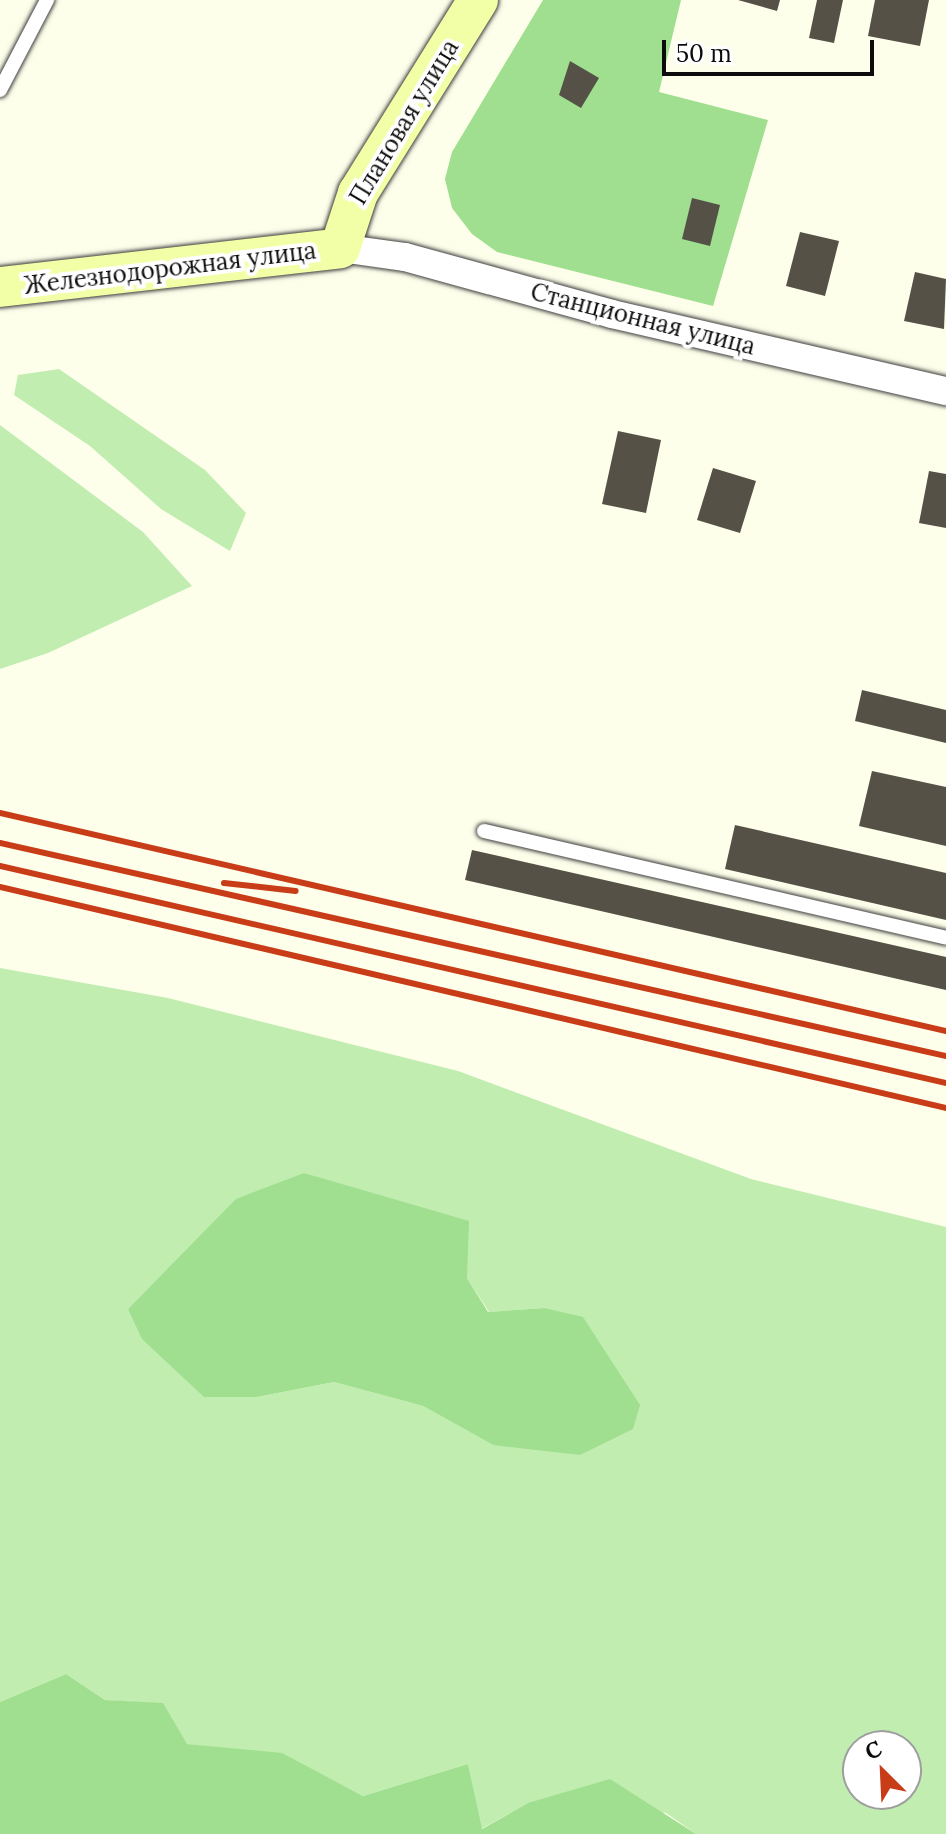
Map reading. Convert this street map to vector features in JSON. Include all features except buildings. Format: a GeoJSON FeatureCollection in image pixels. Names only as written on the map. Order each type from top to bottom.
{"type":"FeatureCollection","features":[{"type":"Feature","properties":{"kind":"street","name":"Плановая улица"},"geometry":{"type":"LineString","coordinates":[[340,248],[358,193],[478,0]]}},
{"type":"Feature","properties":{"kind":"street","name":"Железнодорожная улица"},"geometry":{"type":"LineString","coordinates":[[0,287],[340,248]]}},
{"type":"Feature","properties":{"kind":"street","name":"Станционная улица"},"geometry":{"type":"LineString","coordinates":[[340,248],[405,257],[612,314],[946,391]]}},
{"type":"Feature","properties":{"kind":"lane"},"geometry":{"type":"LineString","coordinates":[[0,90],[47,0]]}},
{"type":"Feature","properties":{"kind":"lane"},"geometry":{"type":"LineString","coordinates":[[484,831],[946,938]]}},
{"type":"Feature","properties":{"kind":"green space"},"geometry":{"type":"Polygon","coordinates":[[[543,0],[681,0],[659,92],[768,120],[713,306],[497,252],[472,234],[452,208],[445,179],[452,152],[543,0]]]}},
{"type":"Feature","properties":{"kind":"green space"},"geometry":{"type":"Polygon","coordinates":[[[59,369],[205,470],[246,513],[230,551],[161,509],[90,446],[14,395],[18,375],[59,369]]]}},
{"type":"Feature","properties":{"kind":"green space"},"geometry":{"type":"Polygon","coordinates":[[[0,425],[143,532],[192,586],[48,653],[0,669],[0,425]]]}},
{"type":"Feature","properties":{"kind":"green space"},"geometry":{"type":"Polygon","coordinates":[[[0,968],[168,998],[458,1071],[751,1179],[946,1227],[946,1834],[696,1834],[666,1813],[528,1803],[481,1829],[468,1764],[363,1796],[282,1754],[186,1744],[163,1704],[105,1700],[66,1674],[0,1702],[0,968]],[[304,1173],[183,1254],[128,1309],[257,1397],[334,1382],[423,1406],[493,1445],[544,1308],[489,1312],[467,1278],[358,1191],[304,1173]]]}},
{"type":"Feature","properties":{"kind":"green space"},"geometry":{"type":"Polygon","coordinates":[[[304,1173],[469,1221],[467,1278],[488,1312],[544,1308],[583,1317],[640,1405],[633,1429],[580,1455],[493,1445],[423,1406],[334,1382],[257,1397],[204,1397],[142,1339],[128,1309],[236,1199],[304,1173]]]}},
{"type":"Feature","properties":{"kind":"green space"},"geometry":{"type":"Polygon","coordinates":[[[66,1674],[105,1700],[163,1703],[187,1744],[282,1753],[363,1796],[468,1764],[482,1829],[528,1803],[610,1779],[696,1834],[0,1834],[0,1702],[66,1674]]]}},
{"type":"Feature","properties":{"kind":"railway"},"geometry":{"type":"LineString","coordinates":[[0,813],[946,1031]]}},
{"type":"Feature","properties":{"kind":"railway"},"geometry":{"type":"LineString","coordinates":[[0,843],[946,1056]]}},
{"type":"Feature","properties":{"kind":"railway"},"geometry":{"type":"LineString","coordinates":[[0,866],[946,1083]]}},
{"type":"Feature","properties":{"kind":"railway"},"geometry":{"type":"LineString","coordinates":[[224,883],[296,891]]}},
{"type":"Feature","properties":{"kind":"railway"},"geometry":{"type":"LineString","coordinates":[[0,887],[946,1108]]}}]}
